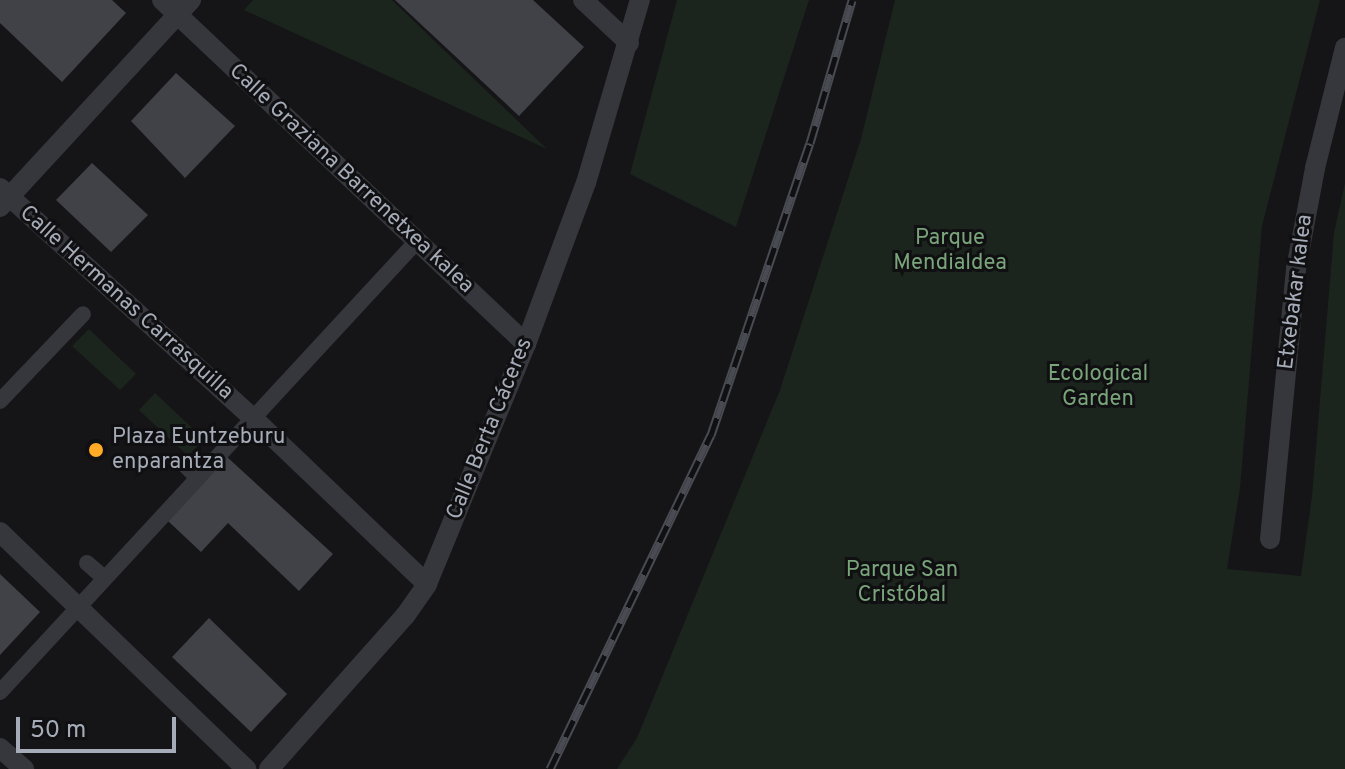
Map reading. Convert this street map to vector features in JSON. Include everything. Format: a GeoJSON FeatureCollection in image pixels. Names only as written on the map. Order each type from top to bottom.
{"type":"FeatureCollection","features":[{"type":"Feature","properties":{"kind":"street"},"geometry":{"type":"LineString","coordinates":[[583,0],[629,43]]}},
{"type":"Feature","properties":{"kind":"street","name":"Calle Berta Cáceres"},"geometry":{"type":"LineString","coordinates":[[269,769],[392,631],[427,584],[526,344],[586,183],[640,0]]}},
{"type":"Feature","properties":{"kind":"street"},"geometry":{"type":"LineString","coordinates":[[3,197],[177,5]]}},
{"type":"Feature","properties":{"kind":"street","name":"Calle Graziana Barrenetxea kalea"},"geometry":{"type":"LineString","coordinates":[[177,5],[526,344]]}},
{"type":"Feature","properties":{"kind":"street","name":"Etxebakar kalea"},"geometry":{"type":"LineString","coordinates":[[1270,539],[1296,269],[1315,168],[1345,48]]}},
{"type":"Feature","properties":{"kind":"street","name":"Calle Hermanas Carrasquilla"},"geometry":{"type":"LineString","coordinates":[[3,197],[253,418],[427,584]]}},
{"type":"Feature","properties":{"kind":"street"},"geometry":{"type":"LineString","coordinates":[[0,692],[417,241]]}},
{"type":"Feature","properties":{"kind":"street"},"geometry":{"type":"LineString","coordinates":[[0,401],[21,390],[83,314]]}},
{"type":"Feature","properties":{"kind":"street"},"geometry":{"type":"LineString","coordinates":[[182,462],[197,477]]}},
{"type":"Feature","properties":{"kind":"street"},"geometry":{"type":"LineString","coordinates":[[0,532],[246,769]]}},
{"type":"Feature","properties":{"kind":"street"},"geometry":{"type":"LineString","coordinates":[[87,563],[104,578]]}},
{"type":"Feature","properties":{"kind":"street"},"geometry":{"type":"LineString","coordinates":[[0,748],[24,769]]}},
{"type":"Feature","properties":{"kind":"green space"},"geometry":{"type":"Polygon","coordinates":[[[253,0],[392,0],[547,149],[244,10],[253,0]]]}},
{"type":"Feature","properties":{"kind":"green space"},"geometry":{"type":"Polygon","coordinates":[[[677,0],[809,0],[736,227],[630,174],[677,0]]]}},
{"type":"Feature","properties":{"kind":"green space"},"geometry":{"type":"Polygon","coordinates":[[[895,0],[1320,0],[1262,226],[1240,488],[1227,569],[1301,576],[1312,496],[1334,233],[1345,183],[1345,769],[617,769],[637,738],[780,390],[861,139],[895,0]]]}},
{"type":"Feature","properties":{"kind":"green space"},"geometry":{"type":"Polygon","coordinates":[[[89,329],[136,374],[120,390],[72,346],[89,329]]]}},
{"type":"Feature","properties":{"kind":"green space"},"geometry":{"type":"Polygon","coordinates":[[[155,393],[204,439],[188,456],[139,410],[155,393]]]}},
{"type":"Feature","properties":{"kind":"building"},"geometry":{"type":"Polygon","coordinates":[[[0,0],[112,0],[126,13],[62,82],[0,23],[0,0]]]}},
{"type":"Feature","properties":{"kind":"building"},"geometry":{"type":"Polygon","coordinates":[[[395,0],[533,0],[584,47],[519,116],[395,0]]]}},
{"type":"Feature","properties":{"kind":"building"},"geometry":{"type":"Polygon","coordinates":[[[176,73],[235,126],[185,178],[131,121],[176,73]]]}},
{"type":"Feature","properties":{"kind":"building"},"geometry":{"type":"Polygon","coordinates":[[[92,163],[148,215],[111,252],[56,200],[92,163]]]}},
{"type":"Feature","properties":{"kind":"building"},"geometry":{"type":"Polygon","coordinates":[[[227,457],[333,554],[299,591],[228,523],[201,552],[168,521],[227,457]]]}},
{"type":"Feature","properties":{"kind":"building"},"geometry":{"type":"Polygon","coordinates":[[[0,574],[40,612],[0,655],[0,574]]]}},
{"type":"Feature","properties":{"kind":"building"},"geometry":{"type":"Polygon","coordinates":[[[209,618],[287,694],[251,732],[172,657],[209,618]]]}},
{"type":"Feature","properties":{"kind":"railway"},"geometry":{"type":"LineString","coordinates":[[550,769],[711,435],[810,143],[852,0]]}},
{"type":"Feature","properties":{"kind":"place","name":"Plaza Euntzeburu enparantza"},"geometry":{"type":"Point","coordinates":[96,450]}},
{"type":"Feature","properties":{"kind":"park label","name":"Parque Mendialdea"},"geometry":{"type":"Point","coordinates":[950,250]}},
{"type":"Feature","properties":{"kind":"park label","name":"Ecological Garden"},"geometry":{"type":"Point","coordinates":[1098,386]}},
{"type":"Feature","properties":{"kind":"park label","name":"Parque San Cristóbal"},"geometry":{"type":"Point","coordinates":[902,582]}}]}
